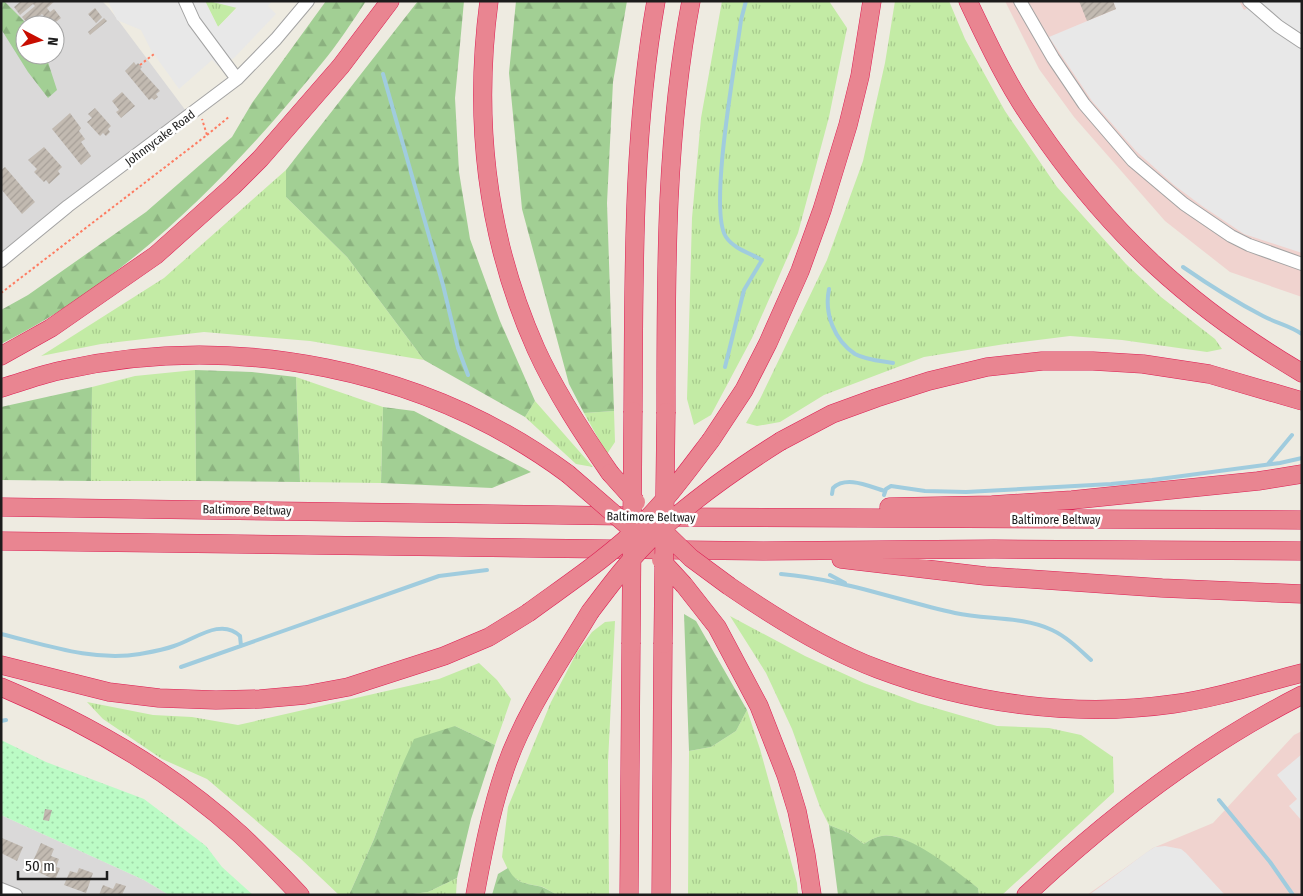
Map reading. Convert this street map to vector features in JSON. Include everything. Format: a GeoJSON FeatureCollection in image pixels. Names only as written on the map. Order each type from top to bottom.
{"type":"FeatureCollection","features":[{"type":"Feature","properties":{"kind":"highway"},"geometry":{"type":"LineString","coordinates":[[1,356],[51,328],[149,260],[220,198],[260,159],[309,104],[341,66],[390,1]]}},
{"type":"Feature","properties":{"kind":"highway"},"geometry":{"type":"LineString","coordinates":[[489,1],[484,45],[482,102],[485,160],[498,234],[508,274],[521,313],[537,351],[581,432],[610,473],[654,522],[685,552],[729,586],[775,617],[832,648],[876,668],[937,688],[1001,702],[1046,708],[1090,710],[1173,704],[1203,699],[1302,673]]}},
{"type":"Feature","properties":{"kind":"highway"},"geometry":{"type":"LineString","coordinates":[[629,895],[636,176],[643,97],[656,1]]}},
{"type":"Feature","properties":{"kind":"highway"},"geometry":{"type":"LineString","coordinates":[[661,895],[669,178],[676,100],[691,1]]}},
{"type":"Feature","properties":{"kind":"highway"},"geometry":{"type":"LineString","coordinates":[[1,665],[109,692],[159,698],[216,700],[305,695],[348,687],[444,656],[489,637],[528,613],[589,568],[643,524],[677,485],[711,440],[744,390],[768,343],[800,271],[822,210],[848,126],[860,76],[872,1]]}},
{"type":"Feature","properties":{"kind":"highway"},"geometry":{"type":"LineString","coordinates":[[968,1],[991,50],[1034,123],[1070,174],[1117,229],[1185,293],[1267,353],[1302,373]]}},
{"type":"Feature","properties":{"kind":"highway"},"geometry":{"type":"LineString","coordinates":[[1,388],[62,370],[162,356],[253,358],[312,365],[364,376],[410,390],[454,407],[541,454],[568,474],[632,529],[684,585],[717,627],[759,706],[786,775],[797,811],[812,895]]}},
{"type":"Feature","properties":{"kind":"highway"},"geometry":{"type":"LineString","coordinates":[[475,895],[493,810],[506,767],[547,683],[590,612],[621,571],[657,533],[719,482],[781,441],[832,414],[929,380],[987,367],[1042,361],[1093,361],[1143,364],[1209,374],[1302,401]]}},
{"type":"Feature","properties":{"kind":"highway"},"geometry":{"type":"LineString","coordinates":[[666,517],[919,506],[992,505],[1072,500],[1258,481],[1302,474]]}},
{"type":"Feature","properties":{"kind":"highway","name":"Baltimore Beltway"},"geometry":{"type":"LineString","coordinates":[[1,508],[666,517],[1302,520]]}},
{"type":"Feature","properties":{"kind":"highway"},"geometry":{"type":"LineString","coordinates":[[1,541],[763,551],[1004,549],[1302,551]]}},
{"type":"Feature","properties":{"kind":"highway"},"geometry":{"type":"LineString","coordinates":[[763,551],[985,576],[1162,588],[1302,594]]}},
{"type":"Feature","properties":{"kind":"highway"},"geometry":{"type":"LineString","coordinates":[[1,687],[61,714],[161,773],[240,835],[300,895]]}},
{"type":"Feature","properties":{"kind":"highway"},"geometry":{"type":"LineString","coordinates":[[1026,895],[1075,850],[1130,806],[1242,729],[1302,695]]}},
{"type":"Feature","properties":{"kind":"street"},"geometry":{"type":"LineString","coordinates":[[185,1],[194,21],[238,79]]}},
{"type":"Feature","properties":{"kind":"street","name":"Johnnycake Road"},"geometry":{"type":"LineString","coordinates":[[1,261],[68,206],[238,79],[270,46],[308,1]]}},
{"type":"Feature","properties":{"kind":"street"},"geometry":{"type":"LineString","coordinates":[[1020,1],[1053,58],[1084,104],[1133,161],[1184,204],[1231,236],[1249,245],[1302,264]]}},
{"type":"Feature","properties":{"kind":"street"},"geometry":{"type":"LineString","coordinates":[[1249,1],[1278,26],[1302,42]]}},
{"type":"Feature","properties":{"kind":"street"},"geometry":{"type":"LineString","coordinates":[[1,889],[16,895]]}},
{"type":"Feature","properties":{"kind":"path"},"geometry":{"type":"LineString","coordinates":[[140,65],[154,54]]}},
{"type":"Feature","properties":{"kind":"path"},"geometry":{"type":"LineString","coordinates":[[197,111],[204,122],[207,135]]}},
{"type":"Feature","properties":{"kind":"path"},"geometry":{"type":"LineString","coordinates":[[1,293],[230,116]]}},
{"type":"Feature","properties":{"kind":"shaded area"},"geometry":{"type":"Polygon","coordinates":[[[1,1],[102,1],[186,111],[64,202],[1,253],[1,1]]]}},
{"type":"Feature","properties":{"kind":"shaded area"},"geometry":{"type":"Polygon","coordinates":[[[108,1],[205,1],[218,27],[237,8],[209,1],[272,1],[268,6],[276,14],[234,58],[218,66],[212,60],[179,89],[151,50],[141,30],[117,20],[108,1]]]}},
{"type":"Feature","properties":{"kind":"shaded area"},"geometry":{"type":"Polygon","coordinates":[[[1005,1],[1302,1],[1302,297],[1230,272],[1165,221],[1074,117],[1039,69],[1005,1]]]}},
{"type":"Feature","properties":{"kind":"shaded area"},"geometry":{"type":"Polygon","coordinates":[[[1113,1],[1239,1],[1244,10],[1261,1],[1302,1],[1302,253],[1244,234],[1202,206],[1174,185],[1136,151],[1092,101],[1049,37],[1116,9],[1113,1]]]}},
{"type":"Feature","properties":{"kind":"shaded area"},"geometry":{"type":"Polygon","coordinates":[[[1302,731],[1302,895],[1087,895],[1153,848],[1213,823],[1294,735],[1302,731]]]}},
{"type":"Feature","properties":{"kind":"shaded area"},"geometry":{"type":"Polygon","coordinates":[[[1302,754],[1302,821],[1289,806],[1297,799],[1277,775],[1302,754]]]}},
{"type":"Feature","properties":{"kind":"shaded area"},"geometry":{"type":"Polygon","coordinates":[[[1,815],[144,880],[169,895],[1,895],[1,815]]]}},
{"type":"Feature","properties":{"kind":"shaded area"},"geometry":{"type":"Polygon","coordinates":[[[1165,846],[1181,849],[1186,853],[1225,895],[1089,895],[1147,852],[1155,847],[1165,846]]]}},
{"type":"Feature","properties":{"kind":"green space"},"geometry":{"type":"Polygon","coordinates":[[[1,1],[4,1],[18,15],[15,15],[15,51],[1,29],[1,1]]]}},
{"type":"Feature","properties":{"kind":"green space"},"geometry":{"type":"Polygon","coordinates":[[[205,1],[209,1],[237,7],[218,27],[205,1]]]}},
{"type":"Feature","properties":{"kind":"green space"},"geometry":{"type":"Polygon","coordinates":[[[326,1],[366,1],[328,56],[252,144],[176,221],[135,256],[93,289],[48,318],[1,344],[1,310],[28,295],[146,212],[232,137],[252,103],[326,1]]]}},
{"type":"Feature","properties":{"kind":"green space"},"geometry":{"type":"Polygon","coordinates":[[[418,1],[464,1],[455,98],[459,172],[470,239],[500,321],[535,401],[525,417],[424,360],[347,257],[286,197],[286,170],[418,1]]]}},
{"type":"Feature","properties":{"kind":"green space"},"geometry":{"type":"Polygon","coordinates":[[[516,1],[627,1],[613,82],[607,203],[614,411],[584,413],[569,384],[522,209],[509,73],[516,1]]]}},
{"type":"Feature","properties":{"kind":"green space"},"geometry":{"type":"Polygon","coordinates":[[[722,1],[829,1],[847,28],[829,117],[798,233],[752,338],[711,415],[694,425],[687,399],[692,218],[701,118],[722,1]]]}},
{"type":"Feature","properties":{"kind":"green space"},"geometry":{"type":"Polygon","coordinates":[[[895,1],[949,1],[965,39],[1005,111],[1057,187],[1126,264],[1161,297],[1215,339],[1222,349],[1207,352],[1122,340],[1070,336],[1005,344],[924,357],[824,395],[780,422],[757,426],[746,423],[760,399],[827,260],[863,161],[885,63],[895,1]]]}},
{"type":"Feature","properties":{"kind":"green space"},"geometry":{"type":"Polygon","coordinates":[[[24,65],[49,65],[57,90],[48,98],[24,65]]]}},
{"type":"Feature","properties":{"kind":"green space"},"geometry":{"type":"Polygon","coordinates":[[[286,170],[286,197],[347,257],[424,360],[310,341],[204,332],[101,344],[41,356],[164,278],[286,170]]]}},
{"type":"Feature","properties":{"kind":"green space"},"geometry":{"type":"Polygon","coordinates":[[[195,370],[196,481],[91,481],[92,387],[135,376],[195,370]]]}},
{"type":"Feature","properties":{"kind":"green space"},"geometry":{"type":"Polygon","coordinates":[[[195,370],[252,372],[296,377],[300,482],[196,481],[195,370]]]}},
{"type":"Feature","properties":{"kind":"green space"},"geometry":{"type":"Polygon","coordinates":[[[296,377],[383,407],[381,483],[300,482],[296,377]]]}},
{"type":"Feature","properties":{"kind":"green space"},"geometry":{"type":"Polygon","coordinates":[[[92,387],[91,481],[1,480],[1,407],[92,387]]]}},
{"type":"Feature","properties":{"kind":"green space"},"geometry":{"type":"Polygon","coordinates":[[[535,401],[593,467],[576,464],[525,417],[535,401]]]}},
{"type":"Feature","properties":{"kind":"green space"},"geometry":{"type":"Polygon","coordinates":[[[383,407],[414,411],[531,472],[492,488],[381,483],[383,407]]]}},
{"type":"Feature","properties":{"kind":"green space"},"geometry":{"type":"Polygon","coordinates":[[[614,411],[615,442],[607,454],[584,413],[614,411]]]}},
{"type":"Feature","properties":{"kind":"green space"},"geometry":{"type":"Polygon","coordinates":[[[684,614],[696,621],[747,710],[736,731],[711,747],[689,751],[684,614]]]}},
{"type":"Feature","properties":{"kind":"green space"},"geometry":{"type":"Polygon","coordinates":[[[730,616],[805,656],[864,683],[918,703],[997,726],[1049,728],[1081,735],[1113,757],[1114,792],[1002,895],[979,895],[978,888],[948,866],[901,838],[881,836],[864,844],[849,833],[829,825],[820,807],[792,729],[766,673],[730,616]]]}},
{"type":"Feature","properties":{"kind":"green space"},"geometry":{"type":"Polygon","coordinates":[[[615,621],[608,762],[609,895],[557,895],[543,887],[523,883],[511,876],[502,857],[508,807],[551,702],[577,652],[592,632],[605,622],[615,621]]]}},
{"type":"Feature","properties":{"kind":"green space"},"geometry":{"type":"Polygon","coordinates":[[[479,663],[497,680],[511,699],[495,745],[455,726],[399,772],[374,839],[349,895],[339,895],[300,858],[207,779],[162,759],[103,719],[87,702],[153,715],[192,717],[238,725],[439,679],[479,663]]]}},
{"type":"Feature","properties":{"kind":"green space"},"geometry":{"type":"Polygon","coordinates":[[[747,710],[760,749],[797,883],[798,895],[688,895],[689,751],[711,747],[736,731],[747,710]]]}},
{"type":"Feature","properties":{"kind":"green space"},"geometry":{"type":"Polygon","coordinates":[[[455,726],[495,745],[471,819],[457,878],[428,892],[405,895],[349,895],[374,839],[399,772],[414,739],[455,726]]]}},
{"type":"Feature","properties":{"kind":"green space"},"geometry":{"type":"Polygon","coordinates":[[[1,740],[46,762],[144,799],[206,846],[222,867],[253,895],[169,895],[144,880],[1,815],[1,740]]]}},
{"type":"Feature","properties":{"kind":"green space"},"geometry":{"type":"Polygon","coordinates":[[[829,825],[849,833],[864,844],[881,836],[902,838],[913,843],[978,888],[979,895],[838,895],[829,825]]]}},
{"type":"Feature","properties":{"kind":"green space"},"geometry":{"type":"Polygon","coordinates":[[[508,868],[511,874],[518,880],[542,887],[557,895],[492,895],[498,874],[508,868]]]}},
{"type":"Feature","properties":{"kind":"green space"},"geometry":{"type":"Polygon","coordinates":[[[457,878],[456,895],[405,895],[428,892],[457,878]]]}},
{"type":"Feature","properties":{"kind":"building"},"geometry":{"type":"Polygon","coordinates":[[[21,1],[55,1],[47,8],[50,12],[54,9],[59,15],[24,15],[35,6],[33,4],[20,15],[14,7],[21,1]]]}},
{"type":"Feature","properties":{"kind":"building"},"geometry":{"type":"Polygon","coordinates":[[[1079,1],[1113,1],[1116,9],[1087,21],[1079,1]]]}},
{"type":"Feature","properties":{"kind":"building"},"geometry":{"type":"Polygon","coordinates":[[[95,8],[102,17],[96,23],[88,14],[95,8]]]}},
{"type":"Feature","properties":{"kind":"building"},"geometry":{"type":"Polygon","coordinates":[[[104,18],[107,21],[90,35],[88,32],[104,18]]]}},
{"type":"Feature","properties":{"kind":"building"},"geometry":{"type":"Polygon","coordinates":[[[134,62],[142,67],[140,69],[160,91],[156,94],[158,97],[154,100],[152,98],[149,100],[125,71],[134,62]]]}},
{"type":"Feature","properties":{"kind":"building"},"geometry":{"type":"Polygon","coordinates":[[[122,92],[135,106],[121,118],[116,112],[119,110],[112,101],[122,92]]]}},
{"type":"Feature","properties":{"kind":"building"},"geometry":{"type":"Polygon","coordinates":[[[95,108],[111,126],[108,129],[110,132],[106,136],[103,133],[100,136],[87,122],[92,118],[88,114],[95,108]]]}},
{"type":"Feature","properties":{"kind":"building"},"geometry":{"type":"Polygon","coordinates":[[[70,113],[81,128],[79,131],[85,139],[81,142],[91,156],[81,165],[52,129],[70,113]]]}},
{"type":"Feature","properties":{"kind":"building"},"geometry":{"type":"Polygon","coordinates":[[[44,147],[62,167],[58,171],[60,174],[49,184],[46,180],[44,182],[34,172],[37,169],[28,160],[44,147]]]}},
{"type":"Feature","properties":{"kind":"building"},"geometry":{"type":"Polygon","coordinates":[[[5,167],[35,202],[22,214],[1,189],[1,170],[5,167]]]}},
{"type":"Feature","properties":{"kind":"building"},"geometry":{"type":"Polygon","coordinates":[[[45,809],[52,810],[49,821],[43,820],[45,809]]]}},
{"type":"Feature","properties":{"kind":"building"},"geometry":{"type":"Polygon","coordinates":[[[2,838],[23,847],[17,861],[1,853],[2,838]]]}},
{"type":"Feature","properties":{"kind":"building"},"geometry":{"type":"Polygon","coordinates":[[[41,843],[54,849],[51,856],[59,859],[56,867],[60,868],[55,880],[30,868],[41,843]]]}},
{"type":"Feature","properties":{"kind":"building"},"geometry":{"type":"Polygon","coordinates":[[[79,868],[93,873],[86,893],[64,885],[70,871],[77,873],[79,868]]]}},
{"type":"Feature","properties":{"kind":"building"},"geometry":{"type":"Polygon","coordinates":[[[116,883],[126,886],[122,895],[99,895],[103,885],[113,889],[116,883]]]}},
{"type":"Feature","properties":{"kind":"waterway"},"geometry":{"type":"LineString","coordinates":[[725,367],[744,290],[762,260],[738,248],[729,241],[721,222],[720,197],[725,133],[741,20],[746,1]]}},
{"type":"Feature","properties":{"kind":"waterway"},"geometry":{"type":"LineString","coordinates":[[383,74],[443,285],[458,348],[468,375]]}},
{"type":"Feature","properties":{"kind":"waterway"},"geometry":{"type":"LineString","coordinates":[[1183,267],[1242,305],[1302,334]]}},
{"type":"Feature","properties":{"kind":"waterway"},"geometry":{"type":"LineString","coordinates":[[829,289],[829,316],[841,341],[859,356],[893,363]]}},
{"type":"Feature","properties":{"kind":"waterway"},"geometry":{"type":"LineString","coordinates":[[1268,464],[1292,435]]}},
{"type":"Feature","properties":{"kind":"waterway"},"geometry":{"type":"LineString","coordinates":[[884,495],[886,489],[891,486],[925,491],[966,492],[1111,484],[1280,463],[1302,458]]}},
{"type":"Feature","properties":{"kind":"waterway"},"geometry":{"type":"LineString","coordinates":[[832,494],[833,488],[845,482],[859,483],[885,491]]}},
{"type":"Feature","properties":{"kind":"waterway"},"geometry":{"type":"LineString","coordinates":[[181,667],[439,576],[487,570]]}},
{"type":"Feature","properties":{"kind":"waterway"},"geometry":{"type":"LineString","coordinates":[[781,574],[825,580],[955,613],[1029,622],[1063,636],[1091,660]]}},
{"type":"Feature","properties":{"kind":"waterway"},"geometry":{"type":"LineString","coordinates":[[830,575],[845,583]]}},
{"type":"Feature","properties":{"kind":"waterway"},"geometry":{"type":"LineString","coordinates":[[1,634],[70,651],[105,656],[123,656],[161,650],[216,629],[233,631],[240,636],[241,646]]}},
{"type":"Feature","properties":{"kind":"waterway"},"geometry":{"type":"LineString","coordinates":[[1,721],[6,720]]}},
{"type":"Feature","properties":{"kind":"waterway"},"geometry":{"type":"LineString","coordinates":[[1219,800],[1270,862],[1293,895]]}}]}
